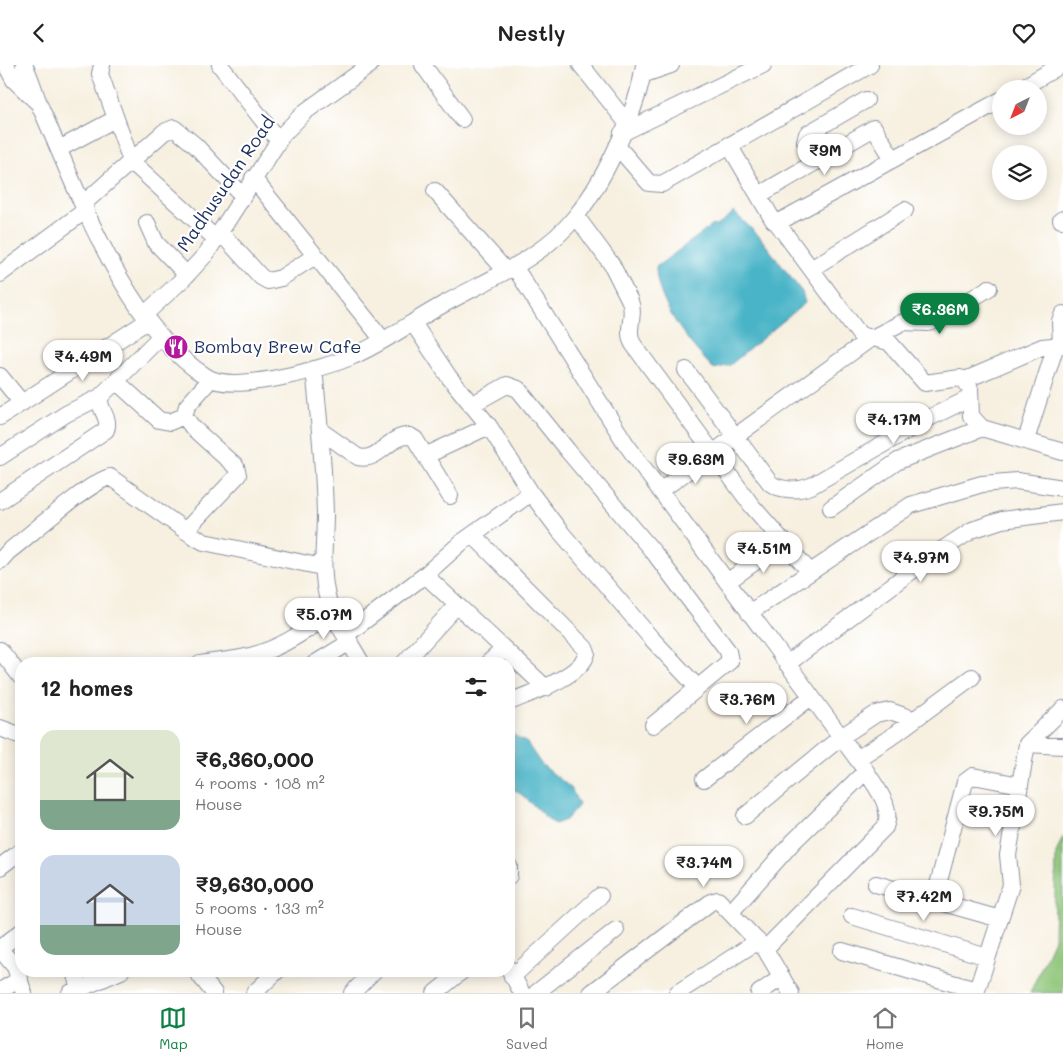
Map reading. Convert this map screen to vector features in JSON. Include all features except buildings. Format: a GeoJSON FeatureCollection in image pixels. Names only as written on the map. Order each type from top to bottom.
{"type":"FeatureCollection","features":[{"type":"Feature","properties":{"kind":"street"},"geometry":{"type":"LineString","coordinates":[[6,65],[14,80],[38,102]]}},
{"type":"Feature","properties":{"kind":"street"},"geometry":{"type":"LineString","coordinates":[[24,65],[33,80],[38,102],[84,207],[121,279],[173,351],[210,379],[232,383],[259,381],[314,369],[352,357],[535,255],[576,216],[622,134],[643,70],[670,65]]}},
{"type":"Feature","properties":{"kind":"street"},"geometry":{"type":"LineString","coordinates":[[102,65],[100,74],[131,161],[268,281],[281,278],[315,256]]}},
{"type":"Feature","properties":{"kind":"street"},"geometry":{"type":"LineString","coordinates":[[220,65],[278,140]]}},
{"type":"Feature","properties":{"kind":"street","name":"Madhusudan Road"},"geometry":{"type":"LineString","coordinates":[[0,417],[147,317],[187,275],[218,236],[278,140],[306,111],[370,65]]}},
{"type":"Feature","properties":{"kind":"street"},"geometry":{"type":"LineString","coordinates":[[423,65],[462,119]]}},
{"type":"Feature","properties":{"kind":"street"},"geometry":{"type":"LineString","coordinates":[[581,65],[650,183],[655,185],[662,184],[870,65]]}},
{"type":"Feature","properties":{"kind":"street"},"geometry":{"type":"LineString","coordinates":[[622,134],[764,65]]}},
{"type":"Feature","properties":{"kind":"street"},"geometry":{"type":"LineString","coordinates":[[1035,80],[1061,65]]}},
{"type":"Feature","properties":{"kind":"street"},"geometry":{"type":"LineString","coordinates":[[818,162],[805,141],[807,134],[866,100]]}},
{"type":"Feature","properties":{"kind":"street"},"geometry":{"type":"LineString","coordinates":[[777,223],[992,105]]}},
{"type":"Feature","properties":{"kind":"street"},"geometry":{"type":"LineString","coordinates":[[59,149],[115,119]]}},
{"type":"Feature","properties":{"kind":"street"},"geometry":{"type":"LineString","coordinates":[[0,275],[84,207],[164,132],[174,128],[195,145],[243,196]]}},
{"type":"Feature","properties":{"kind":"street"},"geometry":{"type":"LineString","coordinates":[[759,195],[874,128],[893,159]]}},
{"type":"Feature","properties":{"kind":"street"},"geometry":{"type":"LineString","coordinates":[[729,145],[772,220],[777,223],[860,335],[870,339],[884,339],[889,342],[925,383],[960,378],[965,380],[969,385],[971,416],[982,427],[1063,452]]}},
{"type":"Feature","properties":{"kind":"street"},"geometry":{"type":"LineString","coordinates":[[253,178],[383,340]]}},
{"type":"Feature","properties":{"kind":"street"},"geometry":{"type":"LineString","coordinates":[[436,191],[510,269],[626,444],[862,765],[886,805],[889,814],[885,827],[762,945],[677,993]]}},
{"type":"Feature","properties":{"kind":"street"},"geometry":{"type":"LineString","coordinates":[[811,269],[905,210]]}},
{"type":"Feature","properties":{"kind":"street"},"geometry":{"type":"LineString","coordinates":[[576,216],[612,265],[630,301],[632,307],[629,331],[634,344],[752,506],[810,572]]}},
{"type":"Feature","properties":{"kind":"street"},"geometry":{"type":"LineString","coordinates":[[147,223],[156,243],[187,275]]}},
{"type":"Feature","properties":{"kind":"street"},"geometry":{"type":"LineString","coordinates":[[660,491],[870,339],[903,322],[928,323],[938,320],[989,288]]}},
{"type":"Feature","properties":{"kind":"street"},"geometry":{"type":"LineString","coordinates":[[1026,440],[1061,345],[1060,321],[1063,314]]}},
{"type":"Feature","properties":{"kind":"street"},"geometry":{"type":"LineString","coordinates":[[413,323],[449,377],[489,426],[532,493],[559,530],[651,638],[697,687]]}},
{"type":"Feature","properties":{"kind":"street"},"geometry":{"type":"LineString","coordinates":[[0,457],[66,414],[100,397],[161,336]]}},
{"type":"Feature","properties":{"kind":"street"},"geometry":{"type":"LineString","coordinates":[[965,380],[1042,347],[1061,345]]}},
{"type":"Feature","properties":{"kind":"street"},"geometry":{"type":"LineString","coordinates":[[314,369],[321,431],[325,515],[322,567],[328,603],[358,657]]}},
{"type":"Feature","properties":{"kind":"street"},"geometry":{"type":"LineString","coordinates":[[686,370],[770,483],[782,488],[804,489],[927,419],[970,398]]}},
{"type":"Feature","properties":{"kind":"street"},"geometry":{"type":"LineString","coordinates":[[0,376],[22,403]]}},
{"type":"Feature","properties":{"kind":"street"},"geometry":{"type":"LineString","coordinates":[[184,416],[187,406],[210,379]]}},
{"type":"Feature","properties":{"kind":"street"},"geometry":{"type":"LineString","coordinates":[[116,381],[159,420],[170,422],[184,416]]}},
{"type":"Feature","properties":{"kind":"street"},"geometry":{"type":"LineString","coordinates":[[471,405],[507,385],[518,389],[656,554],[731,657],[726,666],[697,687],[653,725]]}},
{"type":"Feature","properties":{"kind":"street"},"geometry":{"type":"LineString","coordinates":[[0,501],[106,430],[108,424],[99,404],[100,397]]}},
{"type":"Feature","properties":{"kind":"street"},"geometry":{"type":"LineString","coordinates":[[184,416],[192,427],[238,470],[238,475],[227,488],[185,531]]}},
{"type":"Feature","properties":{"kind":"street"},"geometry":{"type":"LineString","coordinates":[[425,456],[489,426]]}},
{"type":"Feature","properties":{"kind":"street"},"geometry":{"type":"LineString","coordinates":[[831,508],[898,461],[982,427]]}},
{"type":"Feature","properties":{"kind":"street"},"geometry":{"type":"LineString","coordinates":[[321,431],[358,457],[364,459],[371,457],[406,435],[415,439],[450,496]]}},
{"type":"Feature","properties":{"kind":"street"},"geometry":{"type":"LineString","coordinates":[[0,561],[8,552],[81,494],[110,477],[185,531],[204,542],[322,567]]}},
{"type":"Feature","properties":{"kind":"street"},"geometry":{"type":"LineString","coordinates":[[749,613],[911,505],[982,484],[1016,481],[1063,488]]}},
{"type":"Feature","properties":{"kind":"street"},"geometry":{"type":"LineString","coordinates":[[324,657],[348,639],[473,535],[532,493]]}},
{"type":"Feature","properties":{"kind":"street"},"geometry":{"type":"LineString","coordinates":[[787,663],[925,561],[972,530],[1002,520],[1063,512]]}},
{"type":"Feature","properties":{"kind":"street"},"geometry":{"type":"LineString","coordinates":[[473,535],[585,648],[586,658],[580,665],[546,688],[515,699]]}},
{"type":"Feature","properties":{"kind":"street"},"geometry":{"type":"LineString","coordinates":[[727,582],[784,541]]}},
{"type":"Feature","properties":{"kind":"street"},"geometry":{"type":"LineString","coordinates":[[425,575],[513,657]]}},
{"type":"Feature","properties":{"kind":"street"},"geometry":{"type":"LineString","coordinates":[[409,657],[456,606]]}},
{"type":"Feature","properties":{"kind":"street"},"geometry":{"type":"LineString","coordinates":[[245,657],[268,650],[334,613]]}},
{"type":"Feature","properties":{"kind":"street"},"geometry":{"type":"LineString","coordinates":[[495,657],[504,649]]}},
{"type":"Feature","properties":{"kind":"street"},"geometry":{"type":"LineString","coordinates":[[0,650],[15,669]]}},
{"type":"Feature","properties":{"kind":"street"},"geometry":{"type":"LineString","coordinates":[[515,659],[546,688]]}},
{"type":"Feature","properties":{"kind":"street"},"geometry":{"type":"LineString","coordinates":[[731,912],[862,765],[888,739],[972,677]]}},
{"type":"Feature","properties":{"kind":"street"},"geometry":{"type":"LineString","coordinates":[[704,779],[811,697]]}},
{"type":"Feature","properties":{"kind":"street"},"geometry":{"type":"LineString","coordinates":[[842,951],[976,992],[1011,885],[1008,855],[1027,744],[1063,709]]}},
{"type":"Feature","properties":{"kind":"street"},"geometry":{"type":"LineString","coordinates":[[745,816],[841,737],[882,712],[890,711],[913,719]]}},
{"type":"Feature","properties":{"kind":"street"},"geometry":{"type":"LineString","coordinates":[[0,728],[15,732]]}},
{"type":"Feature","properties":{"kind":"street"},"geometry":{"type":"LineString","coordinates":[[1027,744],[1063,746]]}},
{"type":"Feature","properties":{"kind":"street"},"geometry":{"type":"LineString","coordinates":[[934,900],[964,782],[973,776],[1020,785]]}},
{"type":"Feature","properties":{"kind":"street"},"geometry":{"type":"LineString","coordinates":[[0,867],[15,856]]}},
{"type":"Feature","properties":{"kind":"street"},"geometry":{"type":"LineString","coordinates":[[876,884],[1000,919]]}},
{"type":"Feature","properties":{"kind":"street"},"geometry":{"type":"LineString","coordinates":[[515,968],[600,896]]}},
{"type":"Feature","properties":{"kind":"street"},"geometry":{"type":"LineString","coordinates":[[591,993],[711,902],[718,900],[762,945],[791,993]]}},
{"type":"Feature","properties":{"kind":"street"},"geometry":{"type":"LineString","coordinates":[[852,916],[987,957]]}},
{"type":"Feature","properties":{"kind":"street"},"geometry":{"type":"LineString","coordinates":[[536,993],[616,930]]}},
{"type":"Feature","properties":{"kind":"street"},"geometry":{"type":"LineString","coordinates":[[15,937],[0,949],[15,967]]}},
{"type":"Feature","properties":{"kind":"street"},"geometry":{"type":"LineString","coordinates":[[74,977],[75,991],[107,977]]}},
{"type":"Feature","properties":{"kind":"street"},"geometry":{"type":"LineString","coordinates":[[201,977],[214,993]]}},
{"type":"Feature","properties":{"kind":"street"},"geometry":{"type":"LineString","coordinates":[[254,993],[271,977]]}},
{"type":"Feature","properties":{"kind":"street"},"geometry":{"type":"LineString","coordinates":[[352,993],[368,977]]}},
{"type":"Feature","properties":{"kind":"street"},"geometry":{"type":"LineString","coordinates":[[435,993],[455,977]]}},
{"type":"Feature","properties":{"kind":"street"},"geometry":{"type":"LineString","coordinates":[[513,977],[522,993]]}},
{"type":"Feature","properties":{"kind":"street"},"geometry":{"type":"LineString","coordinates":[[759,993],[782,977]]}},
{"type":"Feature","properties":{"kind":"street"},"geometry":{"type":"LineString","coordinates":[[0,991],[22,986]]}},
{"type":"Feature","properties":{"kind":"green space"},"geometry":{"type":"Polygon","coordinates":[[[1063,837],[1063,993],[1030,993],[1054,939],[1056,853],[1063,837]]]}},
{"type":"Feature","properties":{"kind":"water"},"geometry":{"type":"Polygon","coordinates":[[[734,212],[759,236],[802,292],[805,303],[730,365],[714,369],[685,336],[668,309],[658,281],[656,267],[713,225],[717,226],[734,212]]]}},
{"type":"Feature","properties":{"kind":"water"},"geometry":{"type":"Polygon","coordinates":[[[515,736],[527,743],[541,764],[571,788],[579,805],[566,820],[555,824],[515,790],[515,736]]]}},
{"type":"Feature","properties":{"kind":"place","name":"Bombay Brew Cafe"},"geometry":{"type":"Point","coordinates":[176,347]}}]}
